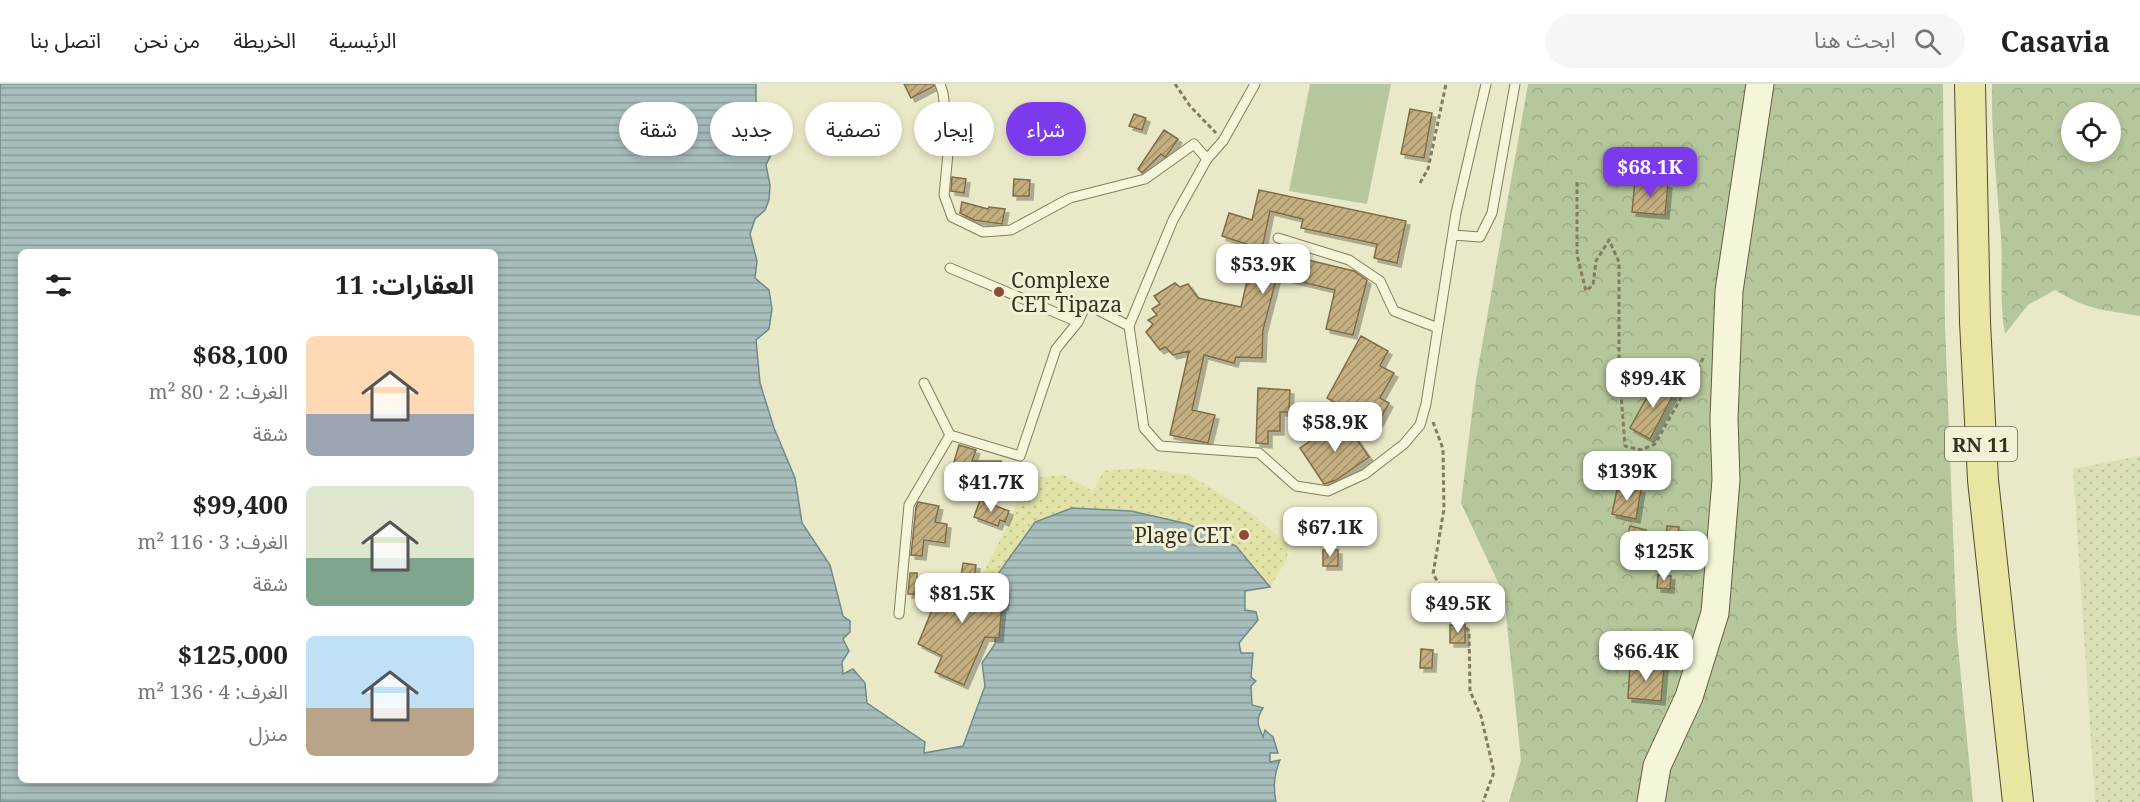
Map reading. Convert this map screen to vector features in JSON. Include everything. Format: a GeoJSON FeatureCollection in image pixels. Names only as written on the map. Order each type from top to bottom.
{"type":"FeatureCollection","features":[{"type":"Feature","properties":{"kind":"main road","name":"RN 11"},"geometry":{"type":"LineString","coordinates":[[1970,84],[1975,322],[1983,480],[2018,802]]}},
{"type":"Feature","properties":{"kind":"street"},"geometry":{"type":"LineString","coordinates":[[1651,802],[1657,766],[1689,697],[1715,613],[1726,480],[1725,418],[1729,291],[1760,84]]}},
{"type":"Feature","properties":{"kind":"lane"},"geometry":{"type":"LineString","coordinates":[[940,84],[949,143],[944,195],[952,218],[983,232],[1011,230],[1070,198],[1145,179],[1194,144],[1207,159]]}},
{"type":"Feature","properties":{"kind":"lane"},"geometry":{"type":"LineString","coordinates":[[1255,84],[1223,141],[1207,159],[1173,220],[1129,326],[1144,428],[1160,446],[1258,453],[1296,486],[1328,491],[1365,474],[1404,444],[1420,425],[1453,235],[1486,84]]}},
{"type":"Feature","properties":{"kind":"lane"},"geometry":{"type":"LineString","coordinates":[[1453,235],[1480,237],[1492,213],[1515,84]]}},
{"type":"Feature","properties":{"kind":"lane"},"geometry":{"type":"LineString","coordinates":[[1278,238],[1349,260],[1380,280],[1395,311],[1438,328]]}},
{"type":"Feature","properties":{"kind":"lane"},"geometry":{"type":"LineString","coordinates":[[950,268],[1078,322]]}},
{"type":"Feature","properties":{"kind":"lane"},"geometry":{"type":"LineString","coordinates":[[924,383],[950,435],[1020,456],[1056,349],[1078,322],[1085,307],[1098,310],[1129,326]]}},
{"type":"Feature","properties":{"kind":"lane"},"geometry":{"type":"LineString","coordinates":[[899,614],[909,504],[950,435]]}},
{"type":"Feature","properties":{"kind":"path"},"geometry":{"type":"LineString","coordinates":[[1174,84],[1190,106],[1223,141]]}},
{"type":"Feature","properties":{"kind":"path"},"geometry":{"type":"LineString","coordinates":[[1420,183],[1428,169],[1446,84]]}},
{"type":"Feature","properties":{"kind":"path"},"geometry":{"type":"LineString","coordinates":[[1577,182],[1578,255],[1586,291],[1593,285],[1596,261],[1609,240],[1619,262],[1618,368],[1624,446],[1641,450],[1655,444],[1705,355]]}},
{"type":"Feature","properties":{"kind":"path"},"geometry":{"type":"LineString","coordinates":[[1425,404],[1443,448],[1444,509],[1433,574],[1469,632],[1470,691],[1481,716],[1494,772],[1483,802]]}},
{"type":"Feature","properties":{"kind":"shaded area"},"geometry":{"type":"Polygon","coordinates":[[[0,84],[756,84],[756,102],[710,102],[710,156],[770,156],[766,165],[770,185],[769,200],[765,210],[755,219],[750,234],[757,261],[755,278],[769,290],[772,309],[769,329],[756,340],[760,383],[774,428],[795,478],[802,523],[830,565],[843,616],[850,621],[850,632],[843,639],[849,651],[842,662],[843,674],[853,669],[865,683],[867,703],[925,742],[924,753],[963,746],[985,686],[982,663],[995,644],[996,619],[1004,609],[1004,589],[988,588],[1035,522],[1072,508],[1131,511],[1188,524],[1236,546],[1270,587],[1245,591],[1245,610],[1256,612],[1258,620],[1239,643],[1241,653],[1253,653],[1251,677],[1256,681],[1251,686],[1252,705],[1263,708],[1258,719],[1260,729],[1263,737],[1265,730],[1273,737],[1278,753],[1270,753],[1270,762],[1280,760],[1276,771],[1276,802],[0,802],[0,84]]]}},
{"type":"Feature","properties":{"kind":"shaded area"},"geometry":{"type":"Polygon","coordinates":[[[2140,456],[2140,802],[2095,802],[2073,469],[2140,456]]]}},
{"type":"Feature","properties":{"kind":"green space"},"geometry":{"type":"Polygon","coordinates":[[[1310,84],[1391,84],[1367,204],[1289,191],[1310,84]]]}},
{"type":"Feature","properties":{"kind":"green space"},"geometry":{"type":"Polygon","coordinates":[[[1528,84],[1943,84],[1945,325],[1957,635],[1973,802],[1509,802],[1521,760],[1504,595],[1461,503],[1476,380],[1528,84]]]}},
{"type":"Feature","properties":{"kind":"green space"},"geometry":{"type":"Polygon","coordinates":[[[1992,84],[2140,84],[2140,316],[2086,305],[2055,290],[2028,305],[2005,334],[1992,84]]]}},
{"type":"Feature","properties":{"kind":"sand","name":"Plage CET"},"geometry":{"type":"Polygon","coordinates":[[[1139,468],[1190,475],[1252,514],[1288,545],[1287,559],[1270,587],[1236,546],[1188,524],[1131,511],[1035,522],[988,588],[977,585],[1010,521],[1025,479],[1064,475],[1093,491],[1104,471],[1139,468]]]}},
{"type":"Feature","properties":{"kind":"building"},"geometry":{"type":"Polygon","coordinates":[[[904,84],[933,84],[934,86],[911,98],[904,84]]]}},
{"type":"Feature","properties":{"kind":"building"},"geometry":{"type":"Polygon","coordinates":[[[1410,109],[1432,113],[1424,158],[1401,154],[1410,109]]]}},
{"type":"Feature","properties":{"kind":"building"},"geometry":{"type":"Polygon","coordinates":[[[1134,114],[1146,118],[1142,130],[1129,126],[1134,114]]]}},
{"type":"Feature","properties":{"kind":"building"},"geometry":{"type":"Polygon","coordinates":[[[1164,130],[1178,139],[1165,157],[1161,154],[1142,173],[1138,169],[1164,130]]]}},
{"type":"Feature","properties":{"kind":"building"},"geometry":{"type":"Polygon","coordinates":[[[952,177],[966,179],[964,193],[951,191],[952,177]]]}},
{"type":"Feature","properties":{"kind":"building"},"geometry":{"type":"Polygon","coordinates":[[[1014,179],[1030,180],[1029,196],[1013,196],[1014,179]]]}},
{"type":"Feature","properties":{"kind":"building"},"geometry":{"type":"Polygon","coordinates":[[[1635,181],[1668,184],[1665,215],[1632,212],[1635,181]]]}},
{"type":"Feature","properties":{"kind":"building"},"geometry":{"type":"Polygon","coordinates":[[[1259,190],[1406,221],[1397,263],[1374,258],[1377,244],[1301,228],[1303,219],[1270,211],[1262,249],[1354,271],[1367,280],[1353,335],[1326,329],[1335,290],[1277,276],[1263,330],[1262,358],[1236,357],[1234,363],[1204,355],[1192,410],[1215,415],[1208,443],[1170,435],[1189,351],[1173,355],[1165,347],[1160,350],[1146,332],[1153,324],[1148,320],[1157,315],[1152,309],[1160,304],[1154,296],[1175,283],[1180,287],[1188,284],[1198,298],[1241,307],[1255,247],[1222,236],[1229,213],[1252,220],[1259,190]]]}},
{"type":"Feature","properties":{"kind":"building"},"geometry":{"type":"Polygon","coordinates":[[[962,202],[988,209],[989,207],[1005,209],[1002,224],[974,220],[960,213],[962,202]]]}},
{"type":"Feature","properties":{"kind":"building"},"geometry":{"type":"Polygon","coordinates":[[[1361,336],[1388,351],[1380,366],[1394,373],[1380,398],[1389,403],[1373,433],[1345,417],[1352,412],[1327,398],[1361,336]]]}},
{"type":"Feature","properties":{"kind":"building"},"geometry":{"type":"Polygon","coordinates":[[[1657,379],[1676,389],[1650,439],[1630,428],[1657,379]]]}},
{"type":"Feature","properties":{"kind":"building"},"geometry":{"type":"Polygon","coordinates":[[[1258,388],[1290,390],[1289,412],[1280,412],[1280,431],[1268,431],[1268,444],[1256,443],[1258,388]]]}},
{"type":"Feature","properties":{"kind":"building"},"geometry":{"type":"Polygon","coordinates":[[[1343,419],[1369,457],[1336,480],[1324,484],[1300,448],[1343,419]]]}},
{"type":"Feature","properties":{"kind":"building"},"geometry":{"type":"Polygon","coordinates":[[[959,445],[976,450],[972,461],[1001,461],[1001,485],[959,486],[948,482],[959,445]]]}},
{"type":"Feature","properties":{"kind":"building"},"geometry":{"type":"Polygon","coordinates":[[[1618,485],[1641,489],[1636,519],[1612,514],[1618,485]]]}},
{"type":"Feature","properties":{"kind":"building"},"geometry":{"type":"Polygon","coordinates":[[[980,500],[1009,511],[1005,522],[1000,520],[998,526],[974,517],[980,500]]]}},
{"type":"Feature","properties":{"kind":"building"},"geometry":{"type":"Polygon","coordinates":[[[918,502],[939,506],[935,522],[947,524],[945,543],[924,540],[922,556],[911,555],[918,502]]]}},
{"type":"Feature","properties":{"kind":"building"},"geometry":{"type":"Polygon","coordinates":[[[1630,526],[1646,530],[1641,550],[1625,546],[1630,526]]]}},
{"type":"Feature","properties":{"kind":"building"},"geometry":{"type":"Polygon","coordinates":[[[1667,526],[1679,527],[1676,565],[1664,564],[1667,526]]]}},
{"type":"Feature","properties":{"kind":"building"},"geometry":{"type":"Polygon","coordinates":[[[1323,550],[1338,550],[1338,566],[1323,566],[1323,550]]]}},
{"type":"Feature","properties":{"kind":"building"},"geometry":{"type":"Polygon","coordinates":[[[963,563],[976,565],[973,587],[1006,590],[999,638],[985,637],[964,685],[935,672],[942,656],[918,644],[939,593],[941,594],[948,578],[960,584],[963,563]]]}},
{"type":"Feature","properties":{"kind":"building"},"geometry":{"type":"Polygon","coordinates":[[[910,573],[917,573],[917,594],[908,594],[910,573]]]}},
{"type":"Feature","properties":{"kind":"building"},"geometry":{"type":"Polygon","coordinates":[[[1658,575],[1671,576],[1670,589],[1657,588],[1658,575]]]}},
{"type":"Feature","properties":{"kind":"building"},"geometry":{"type":"Polygon","coordinates":[[[1450,625],[1465,625],[1465,643],[1450,643],[1450,625]]]}},
{"type":"Feature","properties":{"kind":"building"},"geometry":{"type":"Polygon","coordinates":[[[1421,649],[1433,650],[1432,668],[1420,668],[1421,649]]]}},
{"type":"Feature","properties":{"kind":"building"},"geometry":{"type":"Polygon","coordinates":[[[1630,664],[1664,667],[1661,701],[1628,698],[1630,664]]]}},
{"type":"Feature","properties":{"kind":"place","name":"Complexe CET Tipaza"},"geometry":{"type":"Point","coordinates":[999,292]}},
{"type":"Feature","properties":{"kind":"place","name":"Plage CET"},"geometry":{"type":"Point","coordinates":[1244,535]}}]}
